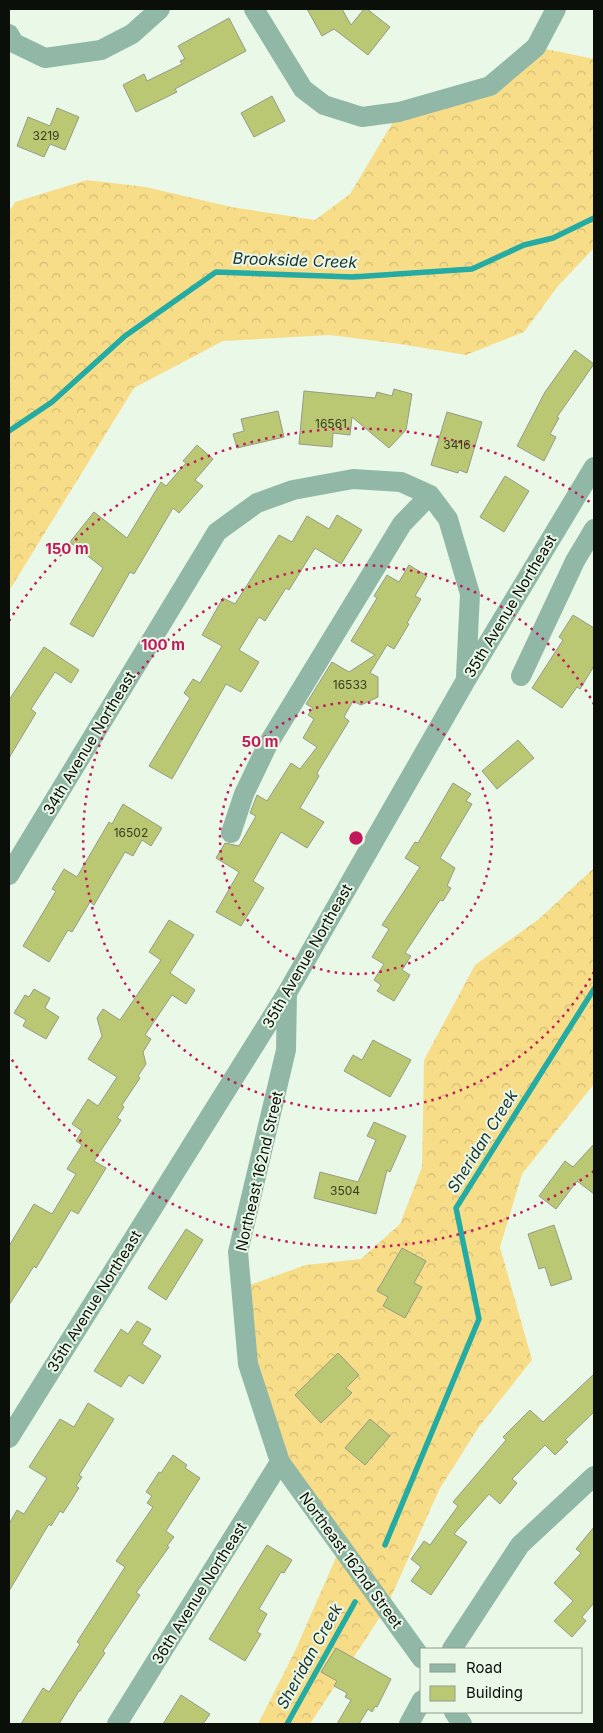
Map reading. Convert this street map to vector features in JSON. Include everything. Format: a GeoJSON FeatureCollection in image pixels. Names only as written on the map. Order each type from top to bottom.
{"type":"FeatureCollection","features":[{"type":"Feature","properties":{"kind":"street"},"geometry":{"type":"LineString","coordinates":[[9,34],[14,43],[45,58],[102,50],[132,34],[160,9]]}},
{"type":"Feature","properties":{"kind":"street"},"geometry":{"type":"LineString","coordinates":[[254,9],[302,88],[324,105],[362,117],[399,112],[490,86],[536,47],[556,9]]}},
{"type":"Feature","properties":{"kind":"street","name":"35th Avenue Northeast"},"geometry":{"type":"LineString","coordinates":[[9,1438],[287,993],[466,680],[594,468]]}},
{"type":"Feature","properties":{"kind":"street","name":"34th Avenue Northeast"},"geometry":{"type":"LineString","coordinates":[[9,875],[218,532],[257,503],[293,490],[353,479],[401,482],[430,495]]}},
{"type":"Feature","properties":{"kind":"street"},"geometry":{"type":"LineString","coordinates":[[231,833],[244,794],[268,744],[402,524],[430,495],[448,519],[470,594],[466,680]]}},
{"type":"Feature","properties":{"kind":"street"},"geometry":{"type":"LineString","coordinates":[[521,676],[574,560],[594,529]]}},
{"type":"Feature","properties":{"kind":"street","name":"Northeast 162nd Street"},"geometry":{"type":"LineString","coordinates":[[287,993],[286,1050],[238,1252],[248,1364],[280,1462],[420,1656]]}},
{"type":"Feature","properties":{"kind":"street","name":"36th Avenue Northeast"},"geometry":{"type":"LineString","coordinates":[[117,1724],[280,1462]]}},
{"type":"Feature","properties":{"kind":"street"},"geometry":{"type":"LineString","coordinates":[[453,1648],[520,1544],[594,1476]]}},
{"type":"Feature","properties":{"kind":"street"},"geometry":{"type":"LineString","coordinates":[[409,1724],[420,1704]]}},
{"type":"Feature","properties":{"kind":"street"},"geometry":{"type":"LineString","coordinates":[[455,1713],[462,1724]]}},
{"type":"Feature","properties":{"kind":"green space"},"geometry":{"type":"Polygon","coordinates":[[[536,47],[594,59],[594,248],[558,286],[524,332],[466,355],[330,335],[223,341],[134,388],[9,591],[9,212],[15,202],[87,180],[146,187],[231,207],[315,220],[350,194],[399,112],[490,86],[536,47]]]}},
{"type":"Feature","properties":{"kind":"green space"},"geometry":{"type":"Polygon","coordinates":[[[594,868],[594,1084],[522,1174],[500,1247],[532,1360],[478,1428],[439,1490],[386,1608],[310,1724],[258,1724],[295,1651],[341,1546],[280,1462],[241,1288],[306,1265],[361,1259],[400,1224],[422,1167],[424,1060],[475,965],[539,919],[594,868]]]}},
{"type":"Feature","properties":{"kind":"building"},"geometry":{"type":"Polygon","coordinates":[[[307,9],[342,9],[351,25],[364,9],[367,9],[390,27],[368,55],[334,29],[322,36],[307,9]]]}},
{"type":"Feature","properties":{"kind":"building"},"geometry":{"type":"Polygon","coordinates":[[[229,18],[246,51],[175,89],[177,92],[136,112],[123,85],[144,74],[147,81],[182,64],[180,61],[185,59],[178,46],[229,18]]]}},
{"type":"Feature","properties":{"kind":"building"},"geometry":{"type":"Polygon","coordinates":[[[272,96],[285,121],[254,137],[241,113],[272,96]]]}},
{"type":"Feature","properties":{"kind":"building"},"geometry":{"type":"Polygon","coordinates":[[[57,108],[79,117],[65,150],[50,144],[44,157],[17,146],[28,117],[50,126],[57,108]]]}},
{"type":"Feature","properties":{"kind":"building"},"geometry":{"type":"Polygon","coordinates":[[[575,350],[594,364],[557,417],[559,418],[550,434],[556,437],[544,461],[517,446],[545,392],[575,350]]]}},
{"type":"Feature","properties":{"kind":"building"},"geometry":{"type":"Polygon","coordinates":[[[394,389],[412,394],[406,430],[389,448],[352,417],[350,435],[333,433],[332,447],[299,444],[304,391],[375,398],[377,392],[392,396],[394,389]]]}},
{"type":"Feature","properties":{"kind":"building"},"geometry":{"type":"Polygon","coordinates":[[[278,411],[284,437],[237,448],[233,434],[244,431],[241,419],[278,411]]]}},
{"type":"Feature","properties":{"kind":"building"},"geometry":{"type":"Polygon","coordinates":[[[447,412],[482,422],[467,473],[459,470],[458,473],[431,465],[447,412]]]}},
{"type":"Feature","properties":{"kind":"building"},"geometry":{"type":"Polygon","coordinates":[[[197,445],[213,459],[195,480],[203,486],[179,513],[173,508],[134,574],[130,572],[93,637],[70,624],[103,568],[70,542],[94,512],[127,538],[161,482],[166,486],[186,463],[183,461],[197,445]]]}},
{"type":"Feature","properties":{"kind":"building"},"geometry":{"type":"Polygon","coordinates":[[[505,476],[529,491],[504,532],[480,517],[505,476]]]}},
{"type":"Feature","properties":{"kind":"building"},"geometry":{"type":"Polygon","coordinates":[[[337,515],[362,530],[341,564],[315,548],[289,590],[286,588],[265,621],[259,617],[239,650],[259,662],[241,692],[226,684],[172,779],[149,766],[190,698],[184,693],[193,679],[200,683],[222,646],[202,635],[223,598],[235,604],[279,535],[292,542],[307,516],[329,529],[337,515]]]}},
{"type":"Feature","properties":{"kind":"building"},"geometry":{"type":"Polygon","coordinates":[[[409,565],[427,576],[415,596],[421,599],[407,623],[409,624],[394,649],[387,645],[370,673],[378,677],[378,697],[361,705],[353,701],[344,717],[349,721],[317,773],[319,776],[300,808],[324,822],[307,848],[281,832],[253,881],[264,888],[241,926],[216,912],[239,872],[216,858],[225,843],[239,846],[256,816],[250,813],[257,795],[267,801],[291,763],[300,769],[317,747],[303,738],[314,719],[308,715],[313,708],[306,704],[332,662],[349,672],[375,655],[351,641],[377,598],[374,596],[387,575],[399,582],[409,565]]]}},
{"type":"Feature","properties":{"kind":"building"},"geometry":{"type":"Polygon","coordinates":[[[573,615],[594,628],[594,666],[580,689],[577,687],[562,708],[532,688],[563,640],[559,637],[573,615]]]}},
{"type":"Feature","properties":{"kind":"building"},"geometry":{"type":"Polygon","coordinates":[[[44,647],[79,670],[71,683],[55,672],[31,709],[36,713],[9,758],[9,700],[44,647]]]}},
{"type":"Feature","properties":{"kind":"building"},"geometry":{"type":"Polygon","coordinates":[[[518,740],[534,758],[497,789],[482,771],[518,740]]]}},
{"type":"Feature","properties":{"kind":"building"},"geometry":{"type":"Polygon","coordinates":[[[453,783],[471,794],[466,801],[472,804],[440,858],[455,868],[447,886],[451,888],[443,901],[440,900],[405,953],[411,956],[402,970],[410,975],[394,1001],[377,991],[381,985],[374,980],[384,964],[372,957],[389,929],[382,925],[420,867],[405,858],[415,842],[418,843],[453,783]]]}},
{"type":"Feature","properties":{"kind":"building"},"geometry":{"type":"Polygon","coordinates":[[[123,804],[162,828],[151,846],[142,840],[133,856],[125,852],[94,905],[90,902],[72,932],[68,930],[49,962],[23,946],[56,891],[52,889],[64,869],[77,877],[109,822],[112,824],[123,804]]]}},
{"type":"Feature","properties":{"kind":"building"},"geometry":{"type":"Polygon","coordinates":[[[169,920],[194,935],[170,973],[195,990],[186,1004],[172,995],[145,1035],[151,1039],[143,1052],[146,1064],[138,1076],[140,1078],[122,1105],[124,1107],[117,1118],[121,1120],[94,1161],[106,1168],[78,1214],[71,1210],[36,1268],[34,1266],[9,1305],[9,1246],[34,1204],[52,1214],[76,1174],[67,1169],[82,1145],[76,1141],[82,1131],[72,1124],[88,1099],[98,1106],[117,1077],[88,1059],[102,1036],[97,1018],[103,1009],[120,1020],[161,960],[149,952],[169,920]]]}},
{"type":"Feature","properties":{"kind":"building"},"geometry":{"type":"Polygon","coordinates":[[[34,989],[50,998],[45,1008],[59,1017],[46,1039],[23,1026],[26,1020],[14,1013],[25,995],[29,997],[34,989]]]}},
{"type":"Feature","properties":{"kind":"building"},"geometry":{"type":"Polygon","coordinates":[[[373,1040],[411,1060],[390,1097],[344,1071],[353,1055],[362,1060],[373,1040]]]}},
{"type":"Feature","properties":{"kind":"building"},"geometry":{"type":"Polygon","coordinates":[[[374,1122],[406,1136],[390,1172],[387,1170],[376,1214],[314,1198],[320,1172],[358,1182],[376,1140],[367,1136],[374,1122]]]}},
{"type":"Feature","properties":{"kind":"building"},"geometry":{"type":"Polygon","coordinates":[[[594,1144],[594,1194],[577,1181],[556,1209],[539,1196],[565,1161],[573,1167],[594,1144]]]}},
{"type":"Feature","properties":{"kind":"building"},"geometry":{"type":"Polygon","coordinates":[[[554,1225],[572,1279],[551,1286],[545,1267],[539,1269],[528,1234],[554,1225]]]}},
{"type":"Feature","properties":{"kind":"building"},"geometry":{"type":"Polygon","coordinates":[[[186,1229],[203,1240],[166,1300],[148,1288],[186,1229]]]}},
{"type":"Feature","properties":{"kind":"building"},"geometry":{"type":"Polygon","coordinates":[[[402,1248],[426,1261],[414,1283],[422,1287],[405,1318],[383,1306],[388,1297],[377,1291],[402,1248]]]}},
{"type":"Feature","properties":{"kind":"building"},"geometry":{"type":"Polygon","coordinates":[[[137,1321],[151,1329],[142,1344],[161,1356],[143,1384],[129,1375],[121,1387],[94,1371],[121,1329],[128,1334],[137,1321]]]}},
{"type":"Feature","properties":{"kind":"building"},"geometry":{"type":"Polygon","coordinates":[[[338,1353],[359,1375],[346,1388],[352,1393],[321,1423],[295,1395],[338,1353]]]}},
{"type":"Feature","properties":{"kind":"building"},"geometry":{"type":"Polygon","coordinates":[[[594,1374],[594,1412],[565,1440],[568,1442],[555,1455],[545,1445],[512,1479],[517,1483],[500,1504],[489,1494],[454,1534],[467,1542],[431,1595],[411,1581],[421,1567],[411,1559],[424,1541],[430,1545],[458,1506],[453,1502],[506,1440],[503,1437],[530,1410],[543,1422],[594,1374]]]}},
{"type":"Feature","properties":{"kind":"building"},"geometry":{"type":"Polygon","coordinates":[[[88,1403],[114,1419],[79,1475],[82,1477],[76,1486],[79,1488],[63,1513],[60,1511],[51,1526],[49,1524],[9,1591],[9,1524],[17,1510],[24,1514],[47,1478],[29,1467],[60,1419],[74,1427],[88,1403]]]}},
{"type":"Feature","properties":{"kind":"building"},"geometry":{"type":"Polygon","coordinates":[[[370,1419],[390,1436],[365,1465],[345,1448],[370,1419]]]}},
{"type":"Feature","properties":{"kind":"building"},"geometry":{"type":"Polygon","coordinates":[[[173,1455],[187,1465],[185,1468],[200,1478],[166,1531],[174,1537],[167,1546],[169,1547],[136,1593],[140,1595],[103,1651],[105,1653],[59,1724],[21,1724],[43,1688],[49,1692],[80,1644],[77,1642],[125,1567],[116,1561],[153,1507],[147,1503],[152,1496],[146,1492],[173,1455]]]}},
{"type":"Feature","properties":{"kind":"building"},"geometry":{"type":"Polygon","coordinates":[[[594,1527],[594,1603],[582,1617],[586,1621],[572,1637],[554,1621],[573,1601],[554,1583],[581,1553],[576,1549],[594,1527]]]}},
{"type":"Feature","properties":{"kind":"building"},"geometry":{"type":"Polygon","coordinates":[[[267,1545],[292,1560],[284,1573],[281,1572],[259,1609],[267,1614],[257,1632],[261,1634],[245,1661],[209,1639],[267,1545]]]}},
{"type":"Feature","properties":{"kind":"building"},"geometry":{"type":"Polygon","coordinates":[[[336,1648],[391,1679],[377,1707],[375,1706],[372,1712],[368,1709],[359,1724],[337,1724],[351,1700],[345,1697],[347,1693],[334,1686],[337,1681],[321,1672],[336,1648]]]}},
{"type":"Feature","properties":{"kind":"building"},"geometry":{"type":"Polygon","coordinates":[[[181,1695],[210,1714],[203,1724],[163,1724],[181,1695]]]}},
{"type":"Feature","properties":{"kind":"waterway","name":"Brookside Creek"},"geometry":{"type":"LineString","coordinates":[[9,431],[52,402],[125,336],[216,272],[353,277],[472,269],[524,245],[553,238],[594,218]]}},
{"type":"Feature","properties":{"kind":"waterway","name":"Sheridan Creek"},"geometry":{"type":"LineString","coordinates":[[385,1545],[479,1319],[456,1208],[594,989]]}},
{"type":"Feature","properties":{"kind":"waterway","name":"Sheridan Creek"},"geometry":{"type":"LineString","coordinates":[[287,1724],[355,1602]]}}]}
